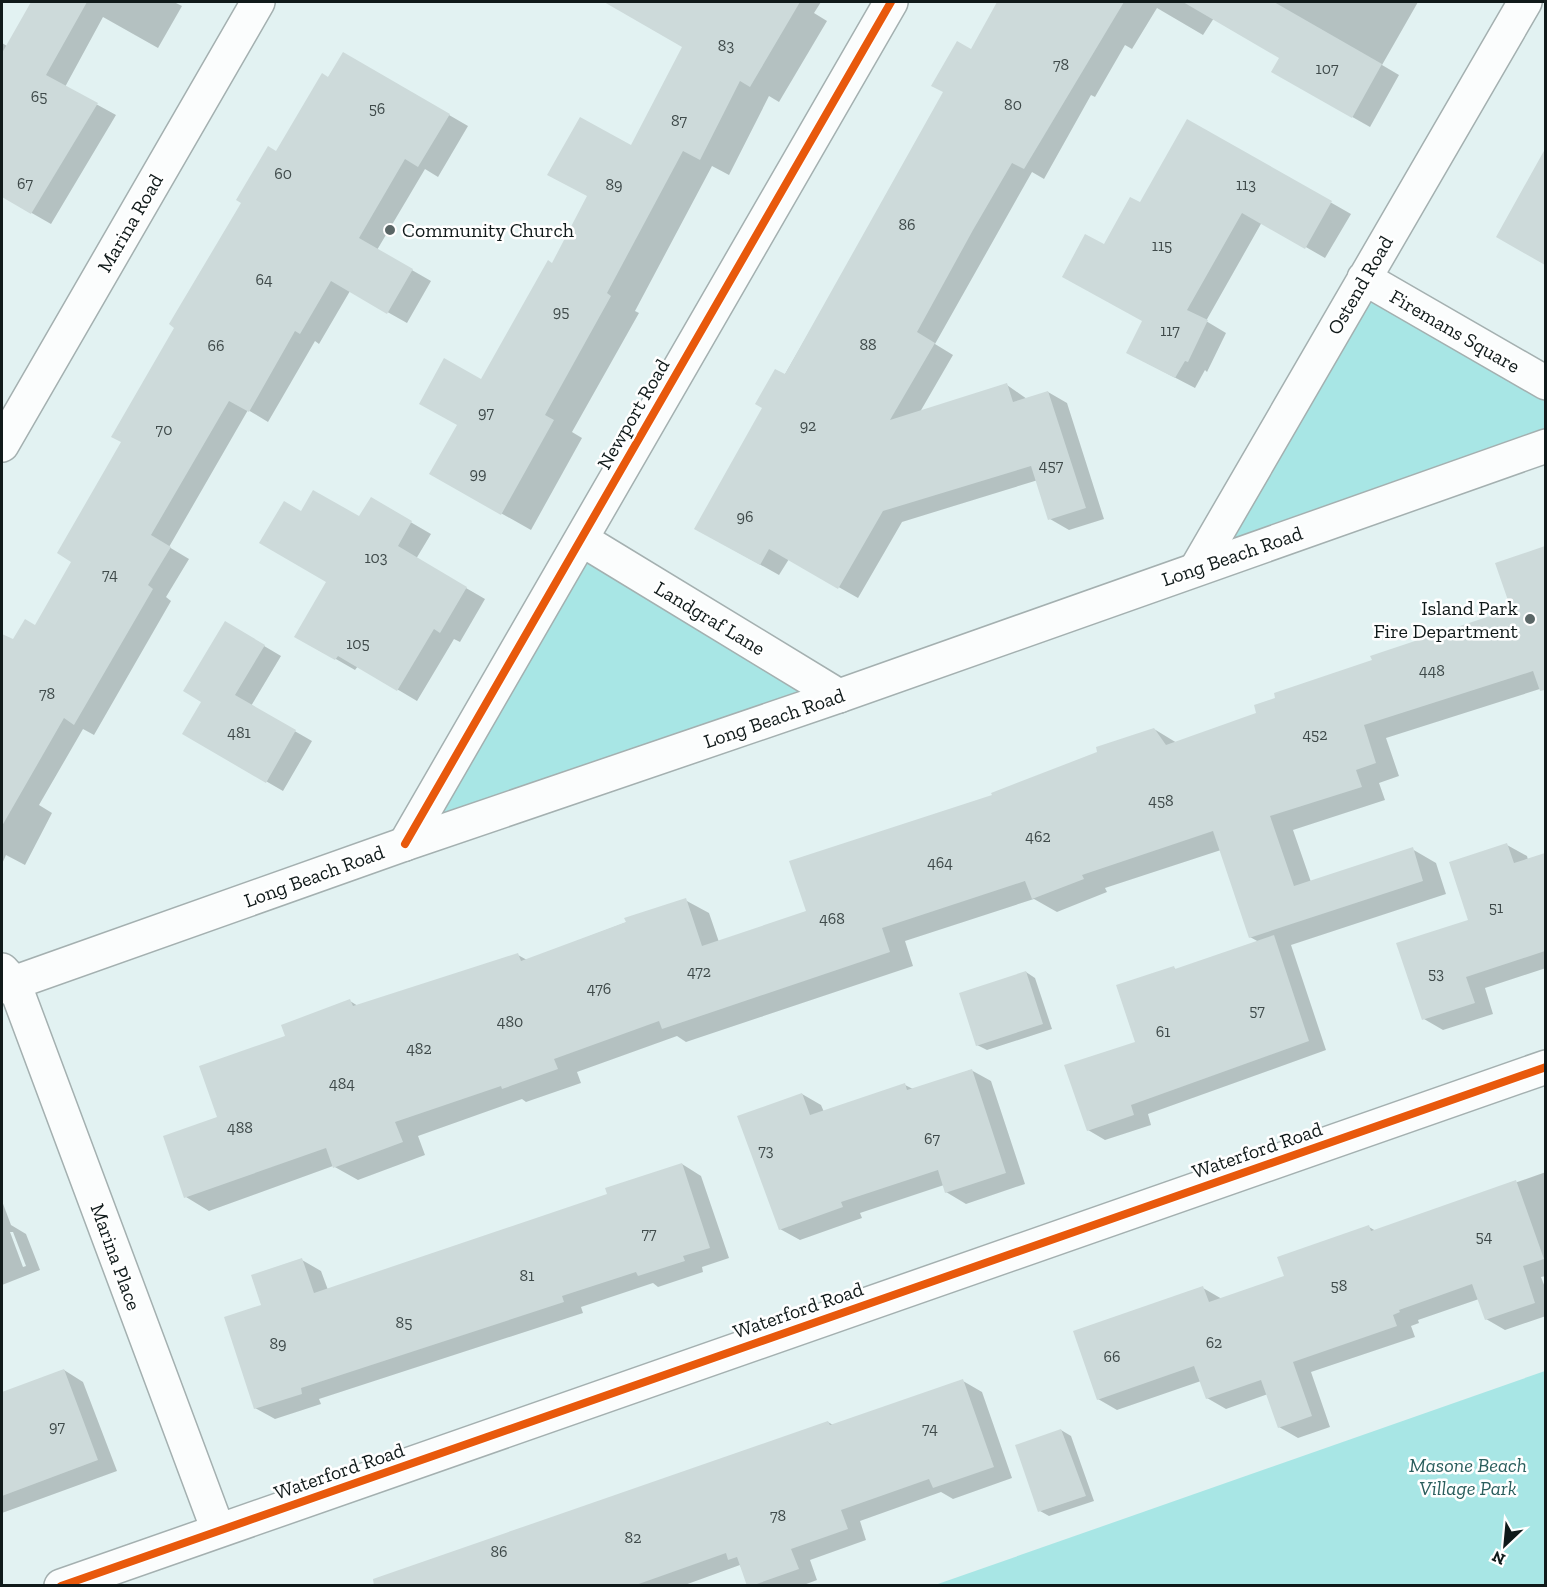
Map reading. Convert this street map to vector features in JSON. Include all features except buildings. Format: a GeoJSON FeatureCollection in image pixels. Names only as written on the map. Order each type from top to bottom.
{"type":"FeatureCollection","features":[{"type":"Feature","properties":{"kind":"street","name":"Marina Road"},"geometry":{"type":"LineString","coordinates":[[2,445],[258,2]]}},
{"type":"Feature","properties":{"kind":"street","name":"Newport Road"},"geometry":{"type":"LineString","coordinates":[[405,844],[891,2]]}},
{"type":"Feature","properties":{"kind":"street","name":"Ostend Road"},"geometry":{"type":"LineString","coordinates":[[1196,569],[1524,2]]}},
{"type":"Feature","properties":{"kind":"street","name":"Firemans Square"},"geometry":{"type":"LineString","coordinates":[[1364,278],[1545,383]]}},
{"type":"Feature","properties":{"kind":"street","name":"Long Beach Road"},"geometry":{"type":"LineString","coordinates":[[6,980],[839,696],[1545,446]]}},
{"type":"Feature","properties":{"kind":"street","name":"Landgraf Lane"},"geometry":{"type":"LineString","coordinates":[[581,538],[839,696]]}},
{"type":"Feature","properties":{"kind":"street","name":"Marina Place"},"geometry":{"type":"LineString","coordinates":[[6,980],[218,1530]]}},
{"type":"Feature","properties":{"kind":"street","name":"Waterford Road"},"geometry":{"type":"LineString","coordinates":[[61,1586],[1545,1067]]}},
{"type":"Feature","properties":{"kind":"green space"},"geometry":{"type":"Polygon","coordinates":[[[1368,287],[1545,393],[1545,436],[1213,552],[1368,287]]]}},
{"type":"Feature","properties":{"kind":"green space"},"geometry":{"type":"Polygon","coordinates":[[[584,551],[815,693],[425,829],[584,551]]]}},
{"type":"Feature","properties":{"kind":"green space","name":"Masone Beach Village Park"},"geometry":{"type":"Polygon","coordinates":[[[1545,1371],[1545,1585],[935,1585],[1545,1371]]]}},
{"type":"Feature","properties":{"kind":"cycle path"},"geometry":{"type":"LineString","coordinates":[[405,844],[891,2]]}},
{"type":"Feature","properties":{"kind":"cycle path"},"geometry":{"type":"LineString","coordinates":[[61,1586],[1546,1067]]}},
{"type":"Feature","properties":{"kind":"place","name":"Community Church"},"geometry":{"type":"Point","coordinates":[390,230]}},
{"type":"Feature","properties":{"kind":"place","name":"Island Park Fire Department"},"geometry":{"type":"Point","coordinates":[1530,619]}}]}
